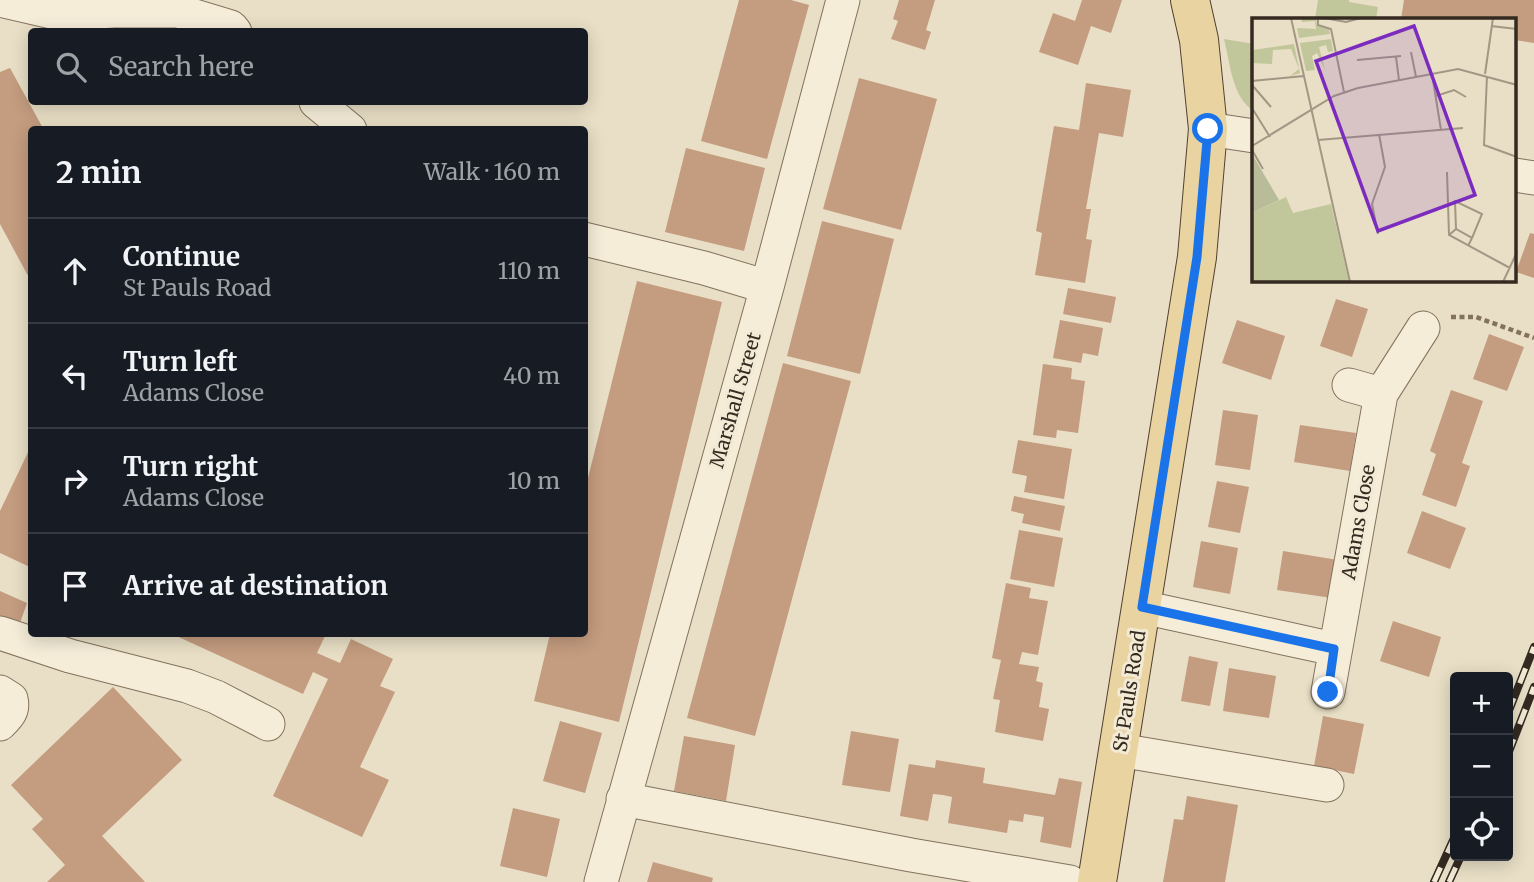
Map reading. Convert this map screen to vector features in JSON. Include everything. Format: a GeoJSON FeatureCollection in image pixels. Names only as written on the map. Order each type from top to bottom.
{"type":"FeatureCollection","features":[{"type":"Feature","properties":{"kind":"main road","name":"St Pauls Road"},"geometry":{"type":"LineString","coordinates":[[1097,882],[1197,257],[1208,129],[1199,40],[1190,0]]}},
{"type":"Feature","properties":{"kind":"street","name":"Marshall Street"},"geometry":{"type":"LineString","coordinates":[[601,882],[767,287],[843,0]]}},
{"type":"Feature","properties":{"kind":"street"},"geometry":{"type":"LineString","coordinates":[[0,1],[60,14],[178,12],[232,28]]}},
{"type":"Feature","properties":{"kind":"street"},"geometry":{"type":"LineString","coordinates":[[320,105],[345,126]]}},
{"type":"Feature","properties":{"kind":"street"},"geometry":{"type":"LineString","coordinates":[[1208,129],[1252,136]]}},
{"type":"Feature","properties":{"kind":"street"},"geometry":{"type":"LineString","coordinates":[[1516,175],[1534,178]]}},
{"type":"Feature","properties":{"kind":"street"},"geometry":{"type":"LineString","coordinates":[[588,240],[704,268],[767,287]]}},
{"type":"Feature","properties":{"kind":"street","name":"Adams Close"},"geometry":{"type":"LineString","coordinates":[[1328,692],[1381,394],[1423,328]]}},
{"type":"Feature","properties":{"kind":"street"},"geometry":{"type":"LineString","coordinates":[[1349,385],[1381,394]]}},
{"type":"Feature","properties":{"kind":"street"},"geometry":{"type":"LineString","coordinates":[[1142,607],[1334,649]]}},
{"type":"Feature","properties":{"kind":"street"},"geometry":{"type":"LineString","coordinates":[[0,633],[70,656],[187,686],[216,697],[268,724]]}},
{"type":"Feature","properties":{"kind":"street"},"geometry":{"type":"LineString","coordinates":[[0,692],[11,699],[12,706],[9,715],[0,724]]}},
{"type":"Feature","properties":{"kind":"street"},"geometry":{"type":"LineString","coordinates":[[1119,750],[1327,785]]}},
{"type":"Feature","properties":{"kind":"street"},"geometry":{"type":"LineString","coordinates":[[623,799],[909,868],[1070,882]]}},
{"type":"Feature","properties":{"kind":"path"},"geometry":{"type":"LineString","coordinates":[[1423,328],[1448,317],[1476,317],[1534,338]]}},
{"type":"Feature","properties":{"kind":"green space"},"geometry":{"type":"Polygon","coordinates":[[[1318,0],[1349,0],[1378,7],[1376,18],[1315,18],[1318,0]]]}},
{"type":"Feature","properties":{"kind":"green space"},"geometry":{"type":"Polygon","coordinates":[[[1224,39],[1252,44],[1252,109],[1236,89],[1224,39]]]}},
{"type":"Feature","properties":{"kind":"building"},"geometry":{"type":"Polygon","coordinates":[[[739,0],[791,0],[809,5],[767,159],[701,141],[739,0]]]}},
{"type":"Feature","properties":{"kind":"building"},"geometry":{"type":"Polygon","coordinates":[[[899,0],[935,0],[926,30],[931,32],[925,50],[891,39],[898,21],[893,19],[899,0]]]}},
{"type":"Feature","properties":{"kind":"building"},"geometry":{"type":"Polygon","coordinates":[[[1082,0],[1122,0],[1111,33],[1091,26],[1078,65],[1039,52],[1053,13],[1075,21],[1082,0]]]}},
{"type":"Feature","properties":{"kind":"building"},"geometry":{"type":"Polygon","coordinates":[[[1404,0],[1534,0],[1534,43],[1516,40],[1516,18],[1401,18],[1404,0]]]}},
{"type":"Feature","properties":{"kind":"building"},"geometry":{"type":"Polygon","coordinates":[[[10,68],[42,126],[28,126],[28,275],[0,224],[0,72],[10,68]]]}},
{"type":"Feature","properties":{"kind":"building"},"geometry":{"type":"Polygon","coordinates":[[[859,78],[937,99],[901,230],[823,209],[859,78]]]}},
{"type":"Feature","properties":{"kind":"building"},"geometry":{"type":"Polygon","coordinates":[[[1086,83],[1131,90],[1123,137],[1099,133],[1086,209],[1091,209],[1086,239],[1092,240],[1085,283],[1035,275],[1042,233],[1036,231],[1054,126],[1079,130],[1086,83]]]}},
{"type":"Feature","properties":{"kind":"building"},"geometry":{"type":"Polygon","coordinates":[[[686,148],[765,168],[744,251],[665,232],[686,148]]]}},
{"type":"Feature","properties":{"kind":"building"},"geometry":{"type":"Polygon","coordinates":[[[822,221],[894,239],[860,374],[787,356],[822,221]]]}},
{"type":"Feature","properties":{"kind":"building"},"geometry":{"type":"Polygon","coordinates":[[[1530,233],[1534,234],[1534,278],[1516,272],[1530,233]]]}},
{"type":"Feature","properties":{"kind":"building"},"geometry":{"type":"Polygon","coordinates":[[[637,281],[722,302],[619,722],[534,701],[549,637],[588,637],[588,478],[637,281]]]}},
{"type":"Feature","properties":{"kind":"building"},"geometry":{"type":"Polygon","coordinates":[[[1068,288],[1116,297],[1111,323],[1063,314],[1068,288]]]}},
{"type":"Feature","properties":{"kind":"building"},"geometry":{"type":"Polygon","coordinates":[[[1336,299],[1368,309],[1352,357],[1320,346],[1336,299]]]}},
{"type":"Feature","properties":{"kind":"building"},"geometry":{"type":"Polygon","coordinates":[[[1060,320],[1103,328],[1098,356],[1083,353],[1081,363],[1053,358],[1060,320]]]}},
{"type":"Feature","properties":{"kind":"building"},"geometry":{"type":"Polygon","coordinates":[[[1237,320],[1285,336],[1271,380],[1222,363],[1237,320]]]}},
{"type":"Feature","properties":{"kind":"building"},"geometry":{"type":"Polygon","coordinates":[[[1489,334],[1524,347],[1507,391],[1473,379],[1489,334]]]}},
{"type":"Feature","properties":{"kind":"building"},"geometry":{"type":"Polygon","coordinates":[[[783,363],[851,381],[755,736],[687,718],[783,363]]]}},
{"type":"Feature","properties":{"kind":"building"},"geometry":{"type":"Polygon","coordinates":[[[1043,364],[1072,368],[1071,379],[1085,381],[1078,433],[1057,430],[1056,438],[1033,435],[1043,364]]]}},
{"type":"Feature","properties":{"kind":"building"},"geometry":{"type":"Polygon","coordinates":[[[1451,390],[1483,401],[1462,463],[1470,466],[1456,507],[1422,495],[1436,454],[1430,451],[1451,390]]]}},
{"type":"Feature","properties":{"kind":"building"},"geometry":{"type":"Polygon","coordinates":[[[1223,410],[1258,415],[1250,470],[1215,465],[1223,410]]]}},
{"type":"Feature","properties":{"kind":"building"},"geometry":{"type":"Polygon","coordinates":[[[1300,425],[1356,433],[1350,471],[1294,462],[1300,425]]]}},
{"type":"Feature","properties":{"kind":"building"},"geometry":{"type":"Polygon","coordinates":[[[1018,440],[1072,449],[1064,499],[1024,492],[1027,476],[1012,473],[1018,440]]]}},
{"type":"Feature","properties":{"kind":"building"},"geometry":{"type":"Polygon","coordinates":[[[28,452],[28,566],[0,553],[0,511],[28,452]]]}},
{"type":"Feature","properties":{"kind":"building"},"geometry":{"type":"Polygon","coordinates":[[[1217,481],[1249,487],[1240,533],[1208,527],[1217,481]]]}},
{"type":"Feature","properties":{"kind":"building"},"geometry":{"type":"Polygon","coordinates":[[[1014,496],[1065,506],[1060,531],[1022,523],[1024,514],[1011,511],[1014,496]]]}},
{"type":"Feature","properties":{"kind":"building"},"geometry":{"type":"Polygon","coordinates":[[[1422,511],[1466,528],[1450,569],[1407,553],[1422,511]]]}},
{"type":"Feature","properties":{"kind":"building"},"geometry":{"type":"Polygon","coordinates":[[[1019,530],[1063,538],[1054,587],[1010,579],[1019,530]]]}},
{"type":"Feature","properties":{"kind":"building"},"geometry":{"type":"Polygon","coordinates":[[[1201,541],[1238,548],[1230,594],[1193,587],[1201,541]]]}},
{"type":"Feature","properties":{"kind":"building"},"geometry":{"type":"Polygon","coordinates":[[[1283,551],[1338,560],[1332,598],[1277,590],[1283,551]]]}},
{"type":"Feature","properties":{"kind":"building"},"geometry":{"type":"Polygon","coordinates":[[[1006,583],[1031,588],[1029,598],[1048,601],[1038,655],[1022,652],[1019,664],[1039,667],[1036,681],[1043,683],[1039,707],[1049,709],[1043,741],[995,732],[1000,700],[993,699],[1001,660],[992,658],[1006,583]]]}},
{"type":"Feature","properties":{"kind":"building"},"geometry":{"type":"Polygon","coordinates":[[[0,591],[27,603],[20,623],[0,617],[0,591]]]}},
{"type":"Feature","properties":{"kind":"building"},"geometry":{"type":"Polygon","coordinates":[[[1393,621],[1441,637],[1429,677],[1380,661],[1393,621]]]}},
{"type":"Feature","properties":{"kind":"building"},"geometry":{"type":"Polygon","coordinates":[[[179,637],[325,637],[317,653],[340,663],[351,639],[393,659],[380,686],[395,692],[360,767],[389,780],[362,837],[273,796],[328,679],[313,672],[303,694],[179,637]]]}},
{"type":"Feature","properties":{"kind":"building"},"geometry":{"type":"Polygon","coordinates":[[[1189,656],[1218,662],[1210,706],[1181,701],[1189,656]]]}},
{"type":"Feature","properties":{"kind":"building"},"geometry":{"type":"Polygon","coordinates":[[[1229,668],[1276,676],[1269,718],[1223,711],[1229,668]]]}},
{"type":"Feature","properties":{"kind":"building"},"geometry":{"type":"Polygon","coordinates":[[[113,687],[182,760],[102,836],[145,882],[47,882],[65,865],[32,829],[43,819],[11,785],[113,687]]]}},
{"type":"Feature","properties":{"kind":"building"},"geometry":{"type":"Polygon","coordinates":[[[1323,716],[1364,724],[1354,774],[1314,766],[1323,716]]]}},
{"type":"Feature","properties":{"kind":"building"},"geometry":{"type":"Polygon","coordinates":[[[560,721],[602,733],[585,793],[543,781],[560,721]]]}},
{"type":"Feature","properties":{"kind":"building"},"geometry":{"type":"Polygon","coordinates":[[[851,731],[899,739],[890,792],[842,785],[851,731]]]}},
{"type":"Feature","properties":{"kind":"building"},"geometry":{"type":"Polygon","coordinates":[[[684,736],[735,745],[726,801],[674,791],[684,736]]]}},
{"type":"Feature","properties":{"kind":"building"},"geometry":{"type":"Polygon","coordinates":[[[936,760],[985,768],[983,783],[1055,795],[1059,778],[1082,782],[1071,848],[1040,842],[1044,817],[1024,814],[1023,822],[1009,820],[1007,833],[948,823],[952,797],[943,795],[933,794],[928,821],[900,816],[909,764],[935,768],[936,760]]]}},
{"type":"Feature","properties":{"kind":"building"},"geometry":{"type":"Polygon","coordinates":[[[1187,796],[1238,805],[1225,882],[1163,882],[1174,819],[1183,820],[1187,796]]]}},
{"type":"Feature","properties":{"kind":"building"},"geometry":{"type":"Polygon","coordinates":[[[513,808],[560,819],[547,877],[500,866],[513,808]]]}},
{"type":"Feature","properties":{"kind":"building"},"geometry":{"type":"Polygon","coordinates":[[[653,862],[713,878],[712,882],[647,882],[653,862]]]}},
{"type":"Feature","properties":{"kind":"railway"},"geometry":{"type":"LineString","coordinates":[[1513,700],[1534,647]]}},
{"type":"Feature","properties":{"kind":"railway"},"geometry":{"type":"LineString","coordinates":[[1513,741],[1534,687]]}},
{"type":"Feature","properties":{"kind":"railway"},"geometry":{"type":"LineString","coordinates":[[1434,882],[1450,847]]}},
{"type":"Feature","properties":{"kind":"railway"},"geometry":{"type":"LineString","coordinates":[[1449,882],[1459,861]]}},
{"type":"Feature","properties":{"kind":"route"},"geometry":{"type":"LineString","coordinates":[[1208,129],[1197,257],[1142,607],[1334,649],[1328,692]]}}]}
